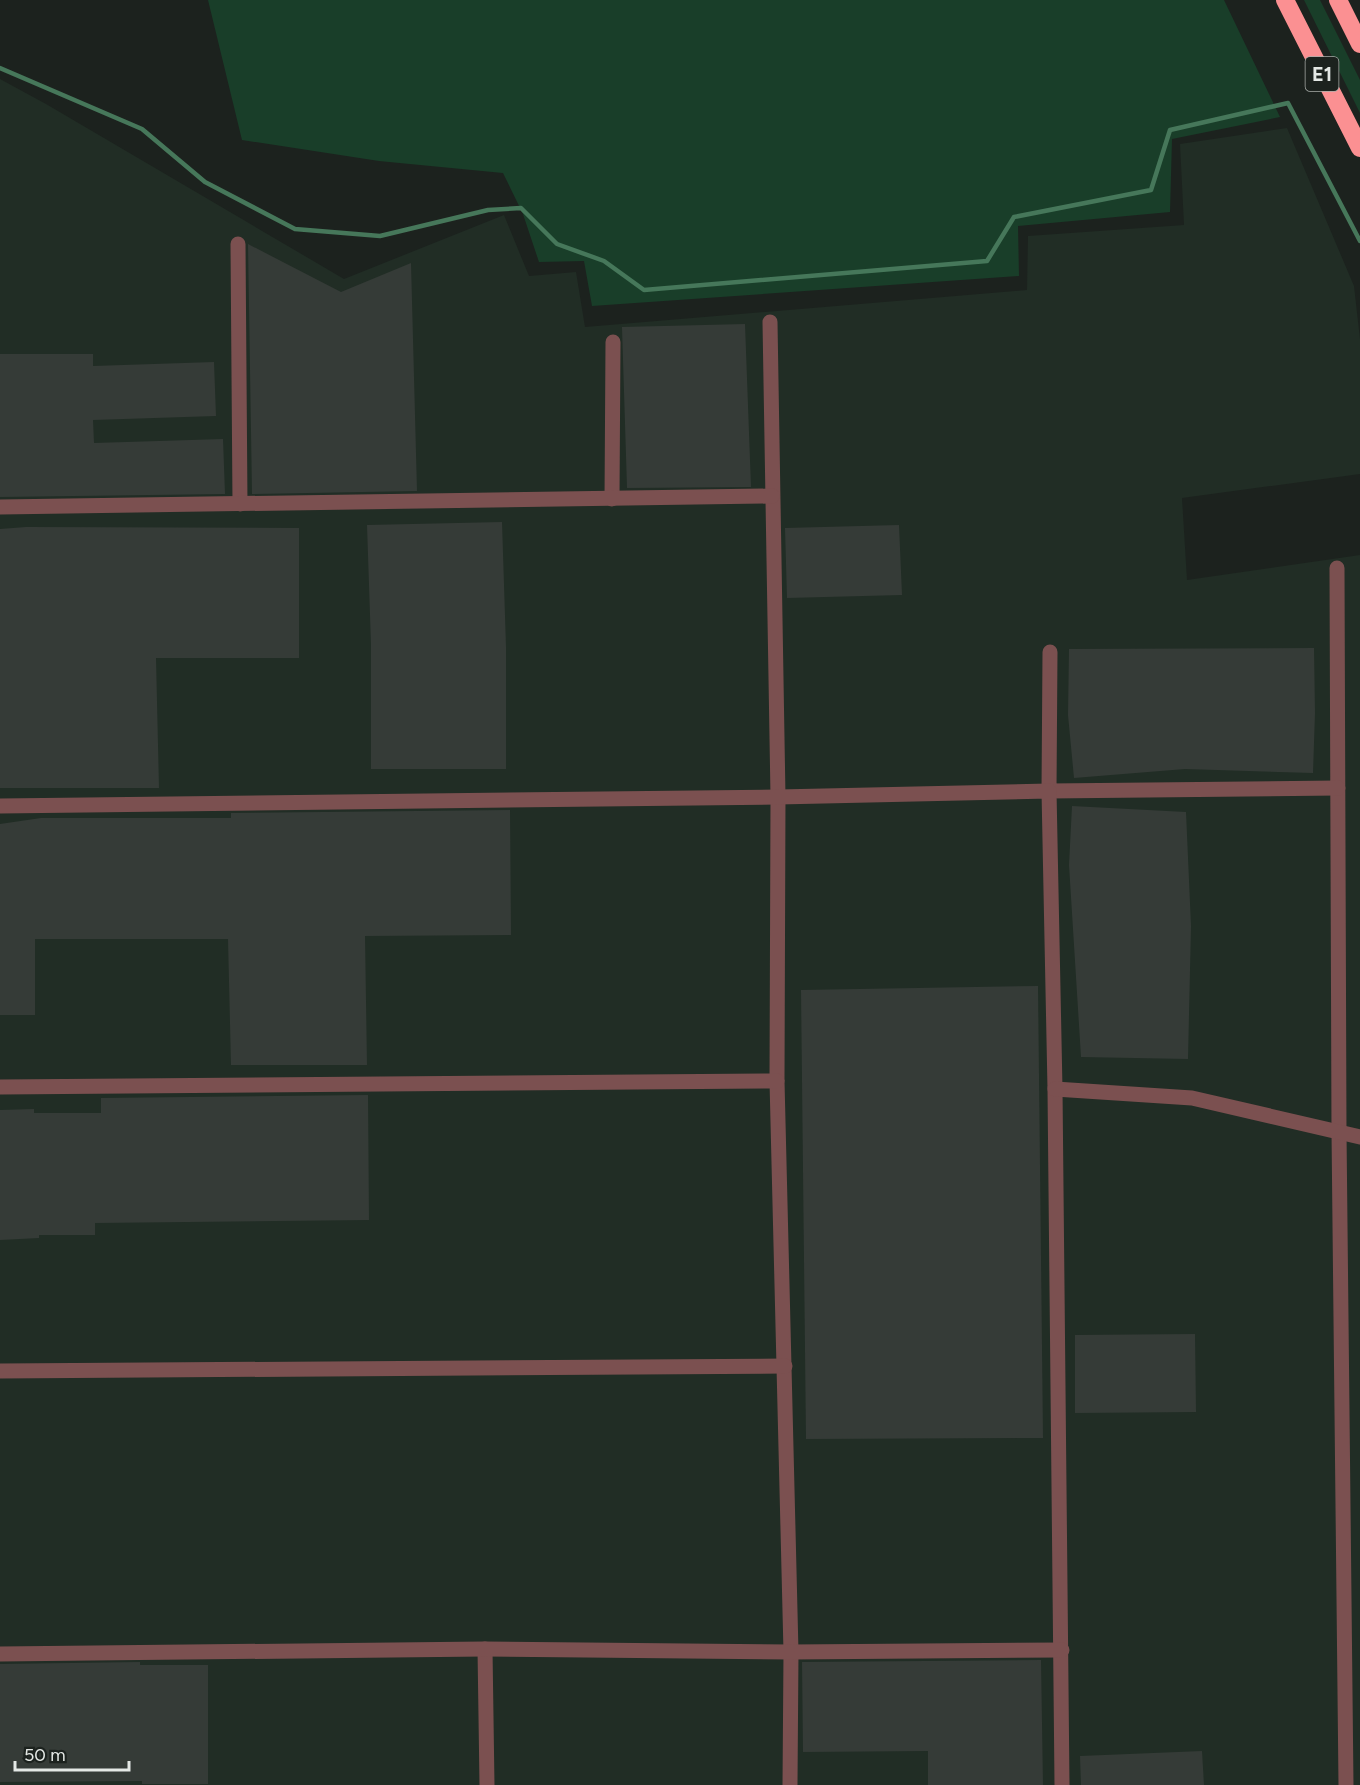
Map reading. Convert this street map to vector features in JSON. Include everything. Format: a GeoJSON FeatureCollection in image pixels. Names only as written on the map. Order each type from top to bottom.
{"type":"FeatureCollection","features":[{"type":"Feature","properties":{"kind":"highway","name":"E1"},"geometry":{"type":"LineString","coordinates":[[1284,0],[1360,148]]}},
{"type":"Feature","properties":{"kind":"highway","name":"E1"},"geometry":{"type":"LineString","coordinates":[[1338,0],[1360,44]]}},
{"type":"Feature","properties":{"kind":"lane"},"geometry":{"type":"LineString","coordinates":[[238,244],[240,504]]}},
{"type":"Feature","properties":{"kind":"lane"},"geometry":{"type":"LineString","coordinates":[[770,322],[778,797],[777,1081],[791,1652],[790,1785]]}},
{"type":"Feature","properties":{"kind":"lane"},"geometry":{"type":"LineString","coordinates":[[612,499],[613,342]]}},
{"type":"Feature","properties":{"kind":"lane"},"geometry":{"type":"LineString","coordinates":[[0,507],[772,496]]}},
{"type":"Feature","properties":{"kind":"lane"},"geometry":{"type":"LineString","coordinates":[[1337,568],[1339,1132],[1353,1742],[1346,1785]]}},
{"type":"Feature","properties":{"kind":"lane"},"geometry":{"type":"LineString","coordinates":[[1050,652],[1049,791],[1055,1089],[1062,1785]]}},
{"type":"Feature","properties":{"kind":"lane"},"geometry":{"type":"LineString","coordinates":[[0,806],[1338,788]]}},
{"type":"Feature","properties":{"kind":"lane"},"geometry":{"type":"LineString","coordinates":[[0,1087],[777,1081]]}},
{"type":"Feature","properties":{"kind":"lane"},"geometry":{"type":"LineString","coordinates":[[1055,1089],[1192,1098],[1360,1137]]}},
{"type":"Feature","properties":{"kind":"lane"},"geometry":{"type":"LineString","coordinates":[[0,1371],[784,1366]]}},
{"type":"Feature","properties":{"kind":"lane"},"geometry":{"type":"LineString","coordinates":[[0,1654],[485,1649],[791,1652],[1062,1650]]}},
{"type":"Feature","properties":{"kind":"lane"},"geometry":{"type":"LineString","coordinates":[[485,1649],[487,1785]]}},
{"type":"Feature","properties":{"kind":"shaded area"},"geometry":{"type":"Polygon","coordinates":[[[0,79],[344,279],[504,215],[529,276],[576,272],[585,327],[1027,290],[1028,236],[1184,225],[1180,144],[1287,128],[1354,286],[1360,339],[1360,474],[1182,498],[1187,580],[1360,555],[1360,1785],[0,1785],[0,79]]]}},
{"type":"Feature","properties":{"kind":"green space"},"geometry":{"type":"Polygon","coordinates":[[[208,0],[1224,0],[1280,117],[1172,139],[1170,212],[1018,226],[1019,276],[592,306],[584,261],[539,262],[523,214],[503,173],[379,161],[242,140],[208,0]]]}},
{"type":"Feature","properties":{"kind":"green space"},"geometry":{"type":"Polygon","coordinates":[[[1304,0],[1320,0],[1360,80],[1360,113],[1304,0]]]}},
{"type":"Feature","properties":{"kind":"building"},"geometry":{"type":"Polygon","coordinates":[[[248,244],[341,292],[411,263],[417,491],[252,494],[248,244]]]}},
{"type":"Feature","properties":{"kind":"building"},"geometry":{"type":"Polygon","coordinates":[[[745,324],[751,487],[627,488],[622,327],[745,324]]]}},
{"type":"Feature","properties":{"kind":"building"},"geometry":{"type":"Polygon","coordinates":[[[0,354],[93,354],[93,366],[214,362],[216,416],[93,420],[94,443],[223,439],[225,494],[0,497],[0,354]]]}},
{"type":"Feature","properties":{"kind":"building"},"geometry":{"type":"Polygon","coordinates":[[[502,522],[506,647],[506,769],[371,769],[371,645],[367,525],[502,522]]]}},
{"type":"Feature","properties":{"kind":"building"},"geometry":{"type":"Polygon","coordinates":[[[899,525],[902,595],[787,598],[785,528],[899,525]]]}},
{"type":"Feature","properties":{"kind":"building"},"geometry":{"type":"Polygon","coordinates":[[[26,527],[299,528],[299,658],[156,658],[159,788],[0,788],[0,529],[26,527]]]}},
{"type":"Feature","properties":{"kind":"building"},"geometry":{"type":"Polygon","coordinates":[[[1314,648],[1313,773],[1185,769],[1074,778],[1068,715],[1069,649],[1314,648]]]}},
{"type":"Feature","properties":{"kind":"building"},"geometry":{"type":"Polygon","coordinates":[[[1072,806],[1186,812],[1191,926],[1188,1059],[1081,1057],[1069,865],[1072,806]]]}},
{"type":"Feature","properties":{"kind":"building"},"geometry":{"type":"Polygon","coordinates":[[[510,810],[511,935],[365,936],[367,1065],[231,1065],[228,939],[35,939],[35,1015],[0,1015],[0,824],[41,818],[231,818],[231,813],[510,810]]]}},
{"type":"Feature","properties":{"kind":"building"},"geometry":{"type":"Polygon","coordinates":[[[1038,986],[1043,1438],[806,1439],[801,990],[1038,986]]]}},
{"type":"Feature","properties":{"kind":"building"},"geometry":{"type":"Polygon","coordinates":[[[368,1095],[369,1220],[95,1223],[95,1235],[39,1235],[39,1238],[0,1240],[0,1110],[34,1109],[34,1113],[101,1113],[101,1098],[368,1095]]]}},
{"type":"Feature","properties":{"kind":"building"},"geometry":{"type":"Polygon","coordinates":[[[1195,1334],[1196,1412],[1075,1413],[1075,1335],[1195,1334]]]}},
{"type":"Feature","properties":{"kind":"building"},"geometry":{"type":"Polygon","coordinates":[[[1041,1660],[1043,1785],[928,1785],[928,1751],[803,1752],[802,1662],[1041,1660]]]}},
{"type":"Feature","properties":{"kind":"building"},"geometry":{"type":"Polygon","coordinates":[[[140,1662],[140,1665],[208,1665],[208,1784],[142,1784],[142,1781],[0,1782],[0,1664],[140,1662]]]}},
{"type":"Feature","properties":{"kind":"building"},"geometry":{"type":"Polygon","coordinates":[[[1202,1751],[1204,1785],[1081,1785],[1080,1756],[1202,1751]]]}},
{"type":"Feature","properties":{"kind":"waterway"},"geometry":{"type":"LineString","coordinates":[[0,68],[142,129],[205,182],[295,229],[380,236],[488,210],[521,208],[557,244],[604,261],[644,290],[987,261],[1014,217],[1151,190],[1170,130],[1288,103],[1360,241]]}}]}
